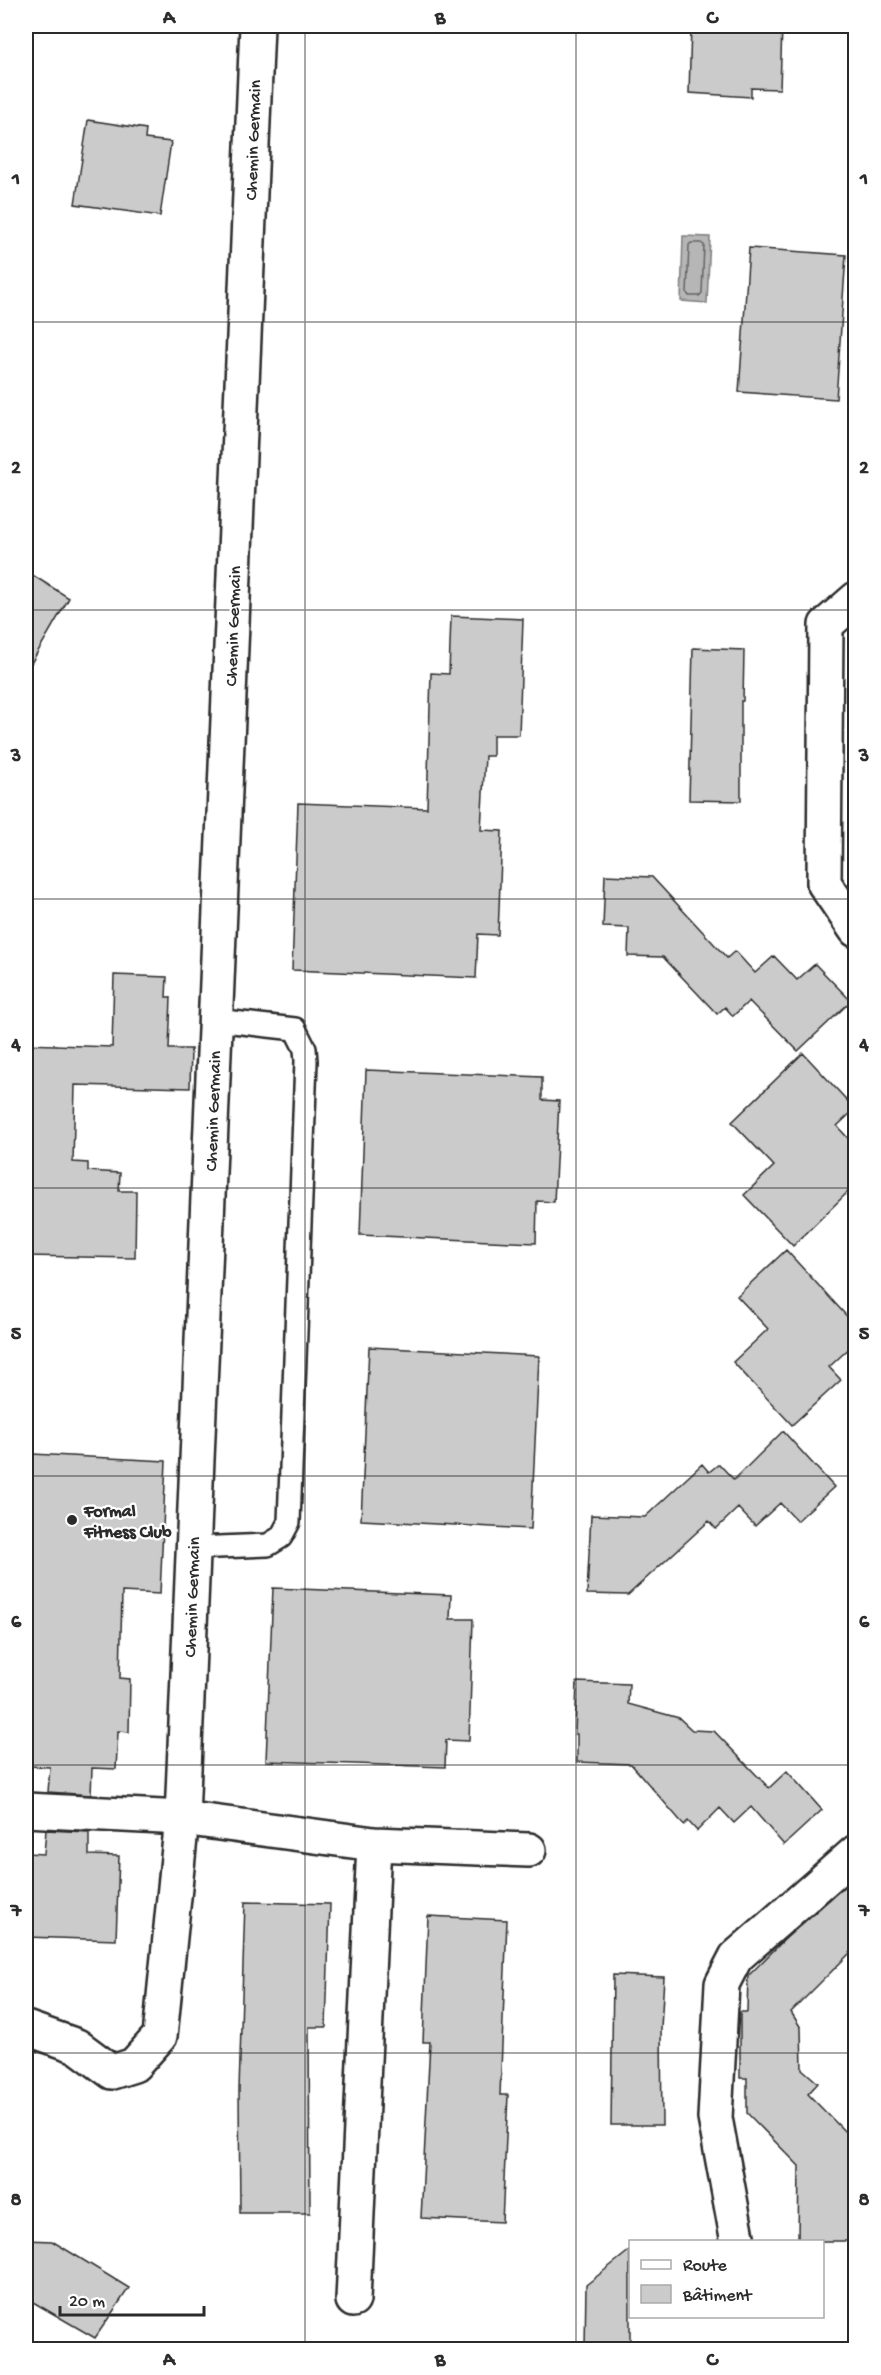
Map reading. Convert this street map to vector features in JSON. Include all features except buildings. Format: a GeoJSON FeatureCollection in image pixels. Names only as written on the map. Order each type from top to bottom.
{"type":"FeatureCollection","features":[{"type":"Feature","properties":{"kind":"street","name":"Chemin Germain"},"geometry":{"type":"LineString","coordinates":[[26,2028],[77,2046],[112,2072],[134,2065],[160,2036],[182,1818],[257,26]]}},
{"type":"Feature","properties":{"kind":"street"},"geometry":{"type":"LineString","coordinates":[[855,599],[826,625],[824,860],[824,883],[855,930]]}},
{"type":"Feature","properties":{"kind":"street"},"geometry":{"type":"LineString","coordinates":[[26,1810],[182,1818],[374,1844],[529,1850]]}},
{"type":"Feature","properties":{"kind":"street"},"geometry":{"type":"LineString","coordinates":[[353,2300],[374,1844]]}},
{"type":"Feature","properties":{"kind":"street"},"geometry":{"type":"LineString","coordinates":[[738,2240],[716,2118],[722,1984],[736,1957],[855,1852]]}},
{"type":"Feature","properties":{"kind":"lane"},"geometry":{"type":"LineString","coordinates":[[193,1548],[268,1545],[281,1537],[289,1522],[305,1049],[296,1029],[215,1020]]}},
{"type":"Feature","properties":{"kind":"water"},"geometry":{"type":"Polygon","coordinates":[[[683,236],[710,237],[707,303],[681,301],[683,236]]]}},
{"type":"Feature","properties":{"kind":"place","name":"Formal Fitness Club"},"geometry":{"type":"Point","coordinates":[72,1520]}}]}
